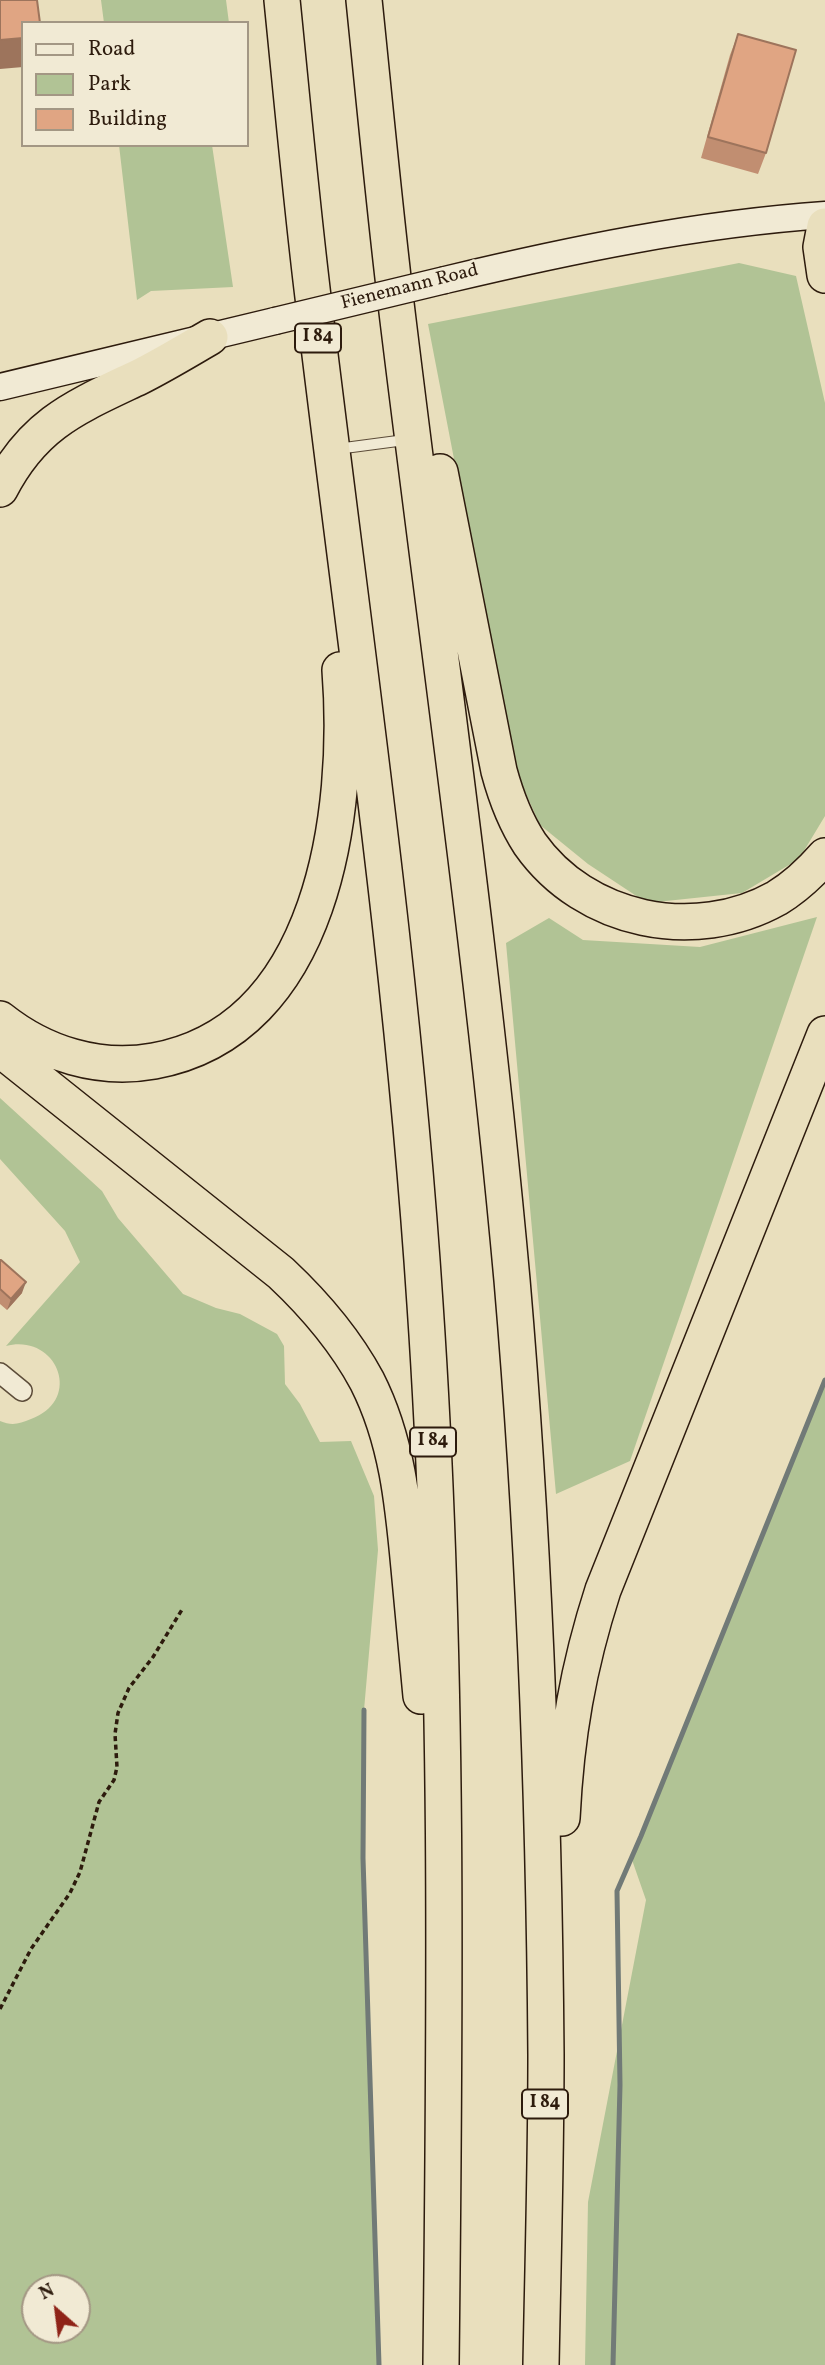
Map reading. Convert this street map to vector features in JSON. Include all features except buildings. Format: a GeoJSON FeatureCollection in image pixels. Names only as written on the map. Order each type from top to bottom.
{"type":"FeatureCollection","features":[{"type":"Feature","properties":{"kind":"highway","name":"I 84"},"geometry":{"type":"LineString","coordinates":[[282,0],[313,291],[390,905],[419,1212],[438,1532],[445,1869],[441,2365]]}},
{"type":"Feature","properties":{"kind":"highway","name":"I 84"},"geometry":{"type":"LineString","coordinates":[[364,0],[384,201],[469,882],[511,1278],[532,1585],[544,1942],[546,2090],[541,2365]]}},
{"type":"Feature","properties":{"kind":"highway"},"geometry":{"type":"LineString","coordinates":[[384,201],[405,281],[499,771],[510,805],[531,845],[556,873],[599,902],[648,919],[681,923],[729,916],[765,904],[794,887],[825,856]]}},
{"type":"Feature","properties":{"kind":"highway"},"geometry":{"type":"LineString","coordinates":[[825,226],[821,247],[825,275]]}},
{"type":"Feature","properties":{"kind":"highway"},"geometry":{"type":"LineString","coordinates":[[0,489],[27,448],[55,420],[84,402],[144,374],[210,337]]}},
{"type":"Feature","properties":{"kind":"highway"},"geometry":{"type":"LineString","coordinates":[[0,1019],[42,1046],[74,1057],[113,1064],[145,1063],[190,1051],[218,1038],[242,1022],[270,992],[308,923],[325,873],[335,831],[340,790],[342,710],[335,589],[342,524]]}},
{"type":"Feature","properties":{"kind":"highway"},"geometry":{"type":"LineString","coordinates":[[544,1942],[558,1876],[570,1723],[579,1672],[593,1620],[613,1563],[825,1034]]}},
{"type":"Feature","properties":{"kind":"highway"},"geometry":{"type":"LineString","coordinates":[[0,1049],[281,1273],[317,1310],[352,1356],[363,1376],[387,1429],[398,1474],[428,1770],[445,1869]]}},
{"type":"Feature","properties":{"kind":"main road","name":"Fienemann Road"},"geometry":{"type":"LineString","coordinates":[[0,387],[622,240],[729,224],[825,215]]}},
{"type":"Feature","properties":{"kind":"street"},"geometry":{"type":"LineString","coordinates":[[0,1373],[22,1391]]}},
{"type":"Feature","properties":{"kind":"lane"},"geometry":{"type":"LineString","coordinates":[[332,450],[413,439]]}},
{"type":"Feature","properties":{"kind":"path"},"geometry":{"type":"LineString","coordinates":[[0,2009],[31,1949],[70,1894],[80,1872],[99,1802],[114,1780],[117,1767],[115,1734],[118,1713],[129,1688],[153,1657],[183,1608]]}},
{"type":"Feature","properties":{"kind":"green space"},"geometry":{"type":"Polygon","coordinates":[[[101,0],[226,0],[229,21],[104,21],[101,0]]]}},
{"type":"Feature","properties":{"kind":"green space"},"geometry":{"type":"Polygon","coordinates":[[[119,147],[212,147],[233,287],[151,291],[137,300],[119,147]]]}},
{"type":"Feature","properties":{"kind":"green space"},"geometry":{"type":"Polygon","coordinates":[[[739,263],[796,276],[825,403],[825,816],[799,859],[742,893],[647,903],[588,864],[540,825],[513,765],[428,324],[739,263]]]}},
{"type":"Feature","properties":{"kind":"green space"},"geometry":{"type":"Polygon","coordinates":[[[817,917],[630,1461],[556,1494],[506,943],[549,918],[583,940],[700,947],[817,917]]]}},
{"type":"Feature","properties":{"kind":"green space"},"geometry":{"type":"Polygon","coordinates":[[[0,1098],[102,1191],[118,1218],[183,1294],[216,1308],[240,1314],[277,1334],[284,1346],[285,1384],[300,1404],[320,1442],[351,1441],[374,1496],[378,1550],[364,1710],[363,1858],[379,2365],[0,2365],[0,1421],[16,1424],[31,1419],[47,1410],[57,1398],[60,1384],[58,1370],[50,1358],[39,1349],[24,1345],[6,1346],[80,1262],[65,1231],[0,1159],[0,1098]]]}},
{"type":"Feature","properties":{"kind":"green space"},"geometry":{"type":"Polygon","coordinates":[[[825,1382],[825,2365],[585,2365],[588,2202],[646,1900],[631,1857],[825,1382]]]}},
{"type":"Feature","properties":{"kind":"waterway"},"geometry":{"type":"LineString","coordinates":[[613,2365],[620,2085],[617,1891],[825,1380]]}},
{"type":"Feature","properties":{"kind":"waterway"},"geometry":{"type":"LineString","coordinates":[[364,1710],[363,1858],[379,2365]]}}]}
